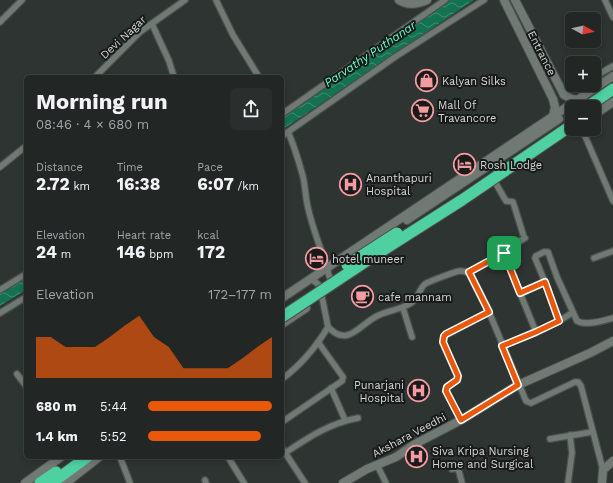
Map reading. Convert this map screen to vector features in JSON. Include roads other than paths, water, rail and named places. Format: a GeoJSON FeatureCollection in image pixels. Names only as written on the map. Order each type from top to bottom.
{"type":"FeatureCollection","features":[{"type":"Feature","properties":{"kind":"highway"},"geometry":{"type":"LineString","coordinates":[[591,100],[613,89]]}},
{"type":"Feature","properties":{"kind":"highway"},"geometry":{"type":"LineString","coordinates":[[601,105],[613,97]]}},
{"type":"Feature","properties":{"kind":"highway"},"geometry":{"type":"LineString","coordinates":[[284,307],[370,249],[456,195],[565,122]]}},
{"type":"Feature","properties":{"kind":"highway"},"geometry":{"type":"LineString","coordinates":[[284,316],[462,200],[565,130]]}},
{"type":"Feature","properties":{"kind":"highway"},"geometry":{"type":"LineString","coordinates":[[40,483],[72,459]]}},
{"type":"Feature","properties":{"kind":"highway"},"geometry":{"type":"LineString","coordinates":[[52,483],[85,459]]}},
{"type":"Feature","properties":{"kind":"street"},"geometry":{"type":"LineString","coordinates":[[0,22],[22,0]]}},
{"type":"Feature","properties":{"kind":"street","name":"Devi Nagar"},"geometry":{"type":"LineString","coordinates":[[97,75],[140,32],[185,0]]}},
{"type":"Feature","properties":{"kind":"street"},"geometry":{"type":"LineString","coordinates":[[216,0],[233,35],[258,75]]}},
{"type":"Feature","properties":{"kind":"street"},"geometry":{"type":"LineString","coordinates":[[399,0],[403,3],[417,4],[427,0]]}},
{"type":"Feature","properties":{"kind":"street"},"geometry":{"type":"LineString","coordinates":[[284,113],[445,0]]}},
{"type":"Feature","properties":{"kind":"street"},"geometry":{"type":"LineString","coordinates":[[284,135],[395,57],[484,0]]}},
{"type":"Feature","properties":{"kind":"street","name":"Entrance"},"geometry":{"type":"LineString","coordinates":[[504,0],[554,99],[555,107],[553,116]]}},
{"type":"Feature","properties":{"kind":"street"},"geometry":{"type":"LineString","coordinates":[[515,0],[564,95],[574,100]]}},
{"type":"Feature","properties":{"kind":"street"},"geometry":{"type":"LineString","coordinates":[[605,0],[613,18]]}},
{"type":"Feature","properties":{"kind":"street"},"geometry":{"type":"LineString","coordinates":[[152,24],[169,61],[173,75]]}},
{"type":"Feature","properties":{"kind":"street"},"geometry":{"type":"LineString","coordinates":[[601,73],[613,66]]}},
{"type":"Feature","properties":{"kind":"street"},"geometry":{"type":"LineString","coordinates":[[587,100],[613,76]]}},
{"type":"Feature","properties":{"kind":"street"},"geometry":{"type":"LineString","coordinates":[[588,100],[613,83]]}},
{"type":"Feature","properties":{"kind":"street"},"geometry":{"type":"LineString","coordinates":[[601,110],[613,102]]}},
{"type":"Feature","properties":{"kind":"street"},"geometry":{"type":"LineString","coordinates":[[284,297],[553,116],[565,111]]}},
{"type":"Feature","properties":{"kind":"street"},"geometry":{"type":"LineString","coordinates":[[346,254],[353,254],[442,198],[565,115]]}},
{"type":"Feature","properties":{"kind":"street"},"geometry":{"type":"LineString","coordinates":[[288,132],[293,142],[302,174],[307,203],[315,234],[327,267],[328,274],[333,282],[341,283]]}},
{"type":"Feature","properties":{"kind":"street"},"geometry":{"type":"LineString","coordinates":[[284,323],[341,283],[565,135]]}},
{"type":"Feature","properties":{"kind":"street"},"geometry":{"type":"LineString","coordinates":[[585,136],[613,201]]}},
{"type":"Feature","properties":{"kind":"street"},"geometry":{"type":"LineString","coordinates":[[0,167],[24,148]]}},
{"type":"Feature","properties":{"kind":"street"},"geometry":{"type":"LineString","coordinates":[[310,279],[318,283],[323,292],[322,296],[328,327],[339,336],[351,335],[369,320],[378,315],[403,308],[416,300],[426,283],[459,271],[469,272],[504,253],[524,236],[513,202],[506,201],[495,182]]}},
{"type":"Feature","properties":{"kind":"street"},"geometry":{"type":"LineString","coordinates":[[594,258],[613,251]]}},
{"type":"Feature","properties":{"kind":"street"},"geometry":{"type":"LineString","coordinates":[[559,321],[535,258],[544,252],[548,252],[572,313],[580,323],[613,318]]}},
{"type":"Feature","properties":{"kind":"street"},"geometry":{"type":"LineString","coordinates":[[504,253],[536,332]]}},
{"type":"Feature","properties":{"kind":"street"},"geometry":{"type":"LineString","coordinates":[[469,272],[489,312],[518,385],[526,401],[531,403],[572,383],[578,382],[582,390],[602,470],[602,483]]}},
{"type":"Feature","properties":{"kind":"street"},"geometry":{"type":"LineString","coordinates":[[0,290],[24,275]]}},
{"type":"Feature","properties":{"kind":"street"},"geometry":{"type":"LineString","coordinates":[[520,293],[545,282]]}},
{"type":"Feature","properties":{"kind":"street"},"geometry":{"type":"LineString","coordinates":[[0,313],[24,298]]}},
{"type":"Feature","properties":{"kind":"street"},"geometry":{"type":"LineString","coordinates":[[403,308],[412,337]]}},
{"type":"Feature","properties":{"kind":"street"},"geometry":{"type":"LineString","coordinates":[[461,420],[446,391],[447,387],[457,380],[458,376],[443,342],[443,338],[446,334],[489,312]]}},
{"type":"Feature","properties":{"kind":"street"},"geometry":{"type":"LineString","coordinates":[[502,346],[536,332],[572,313]]}},
{"type":"Feature","properties":{"kind":"street"},"geometry":{"type":"LineString","coordinates":[[284,377],[298,366],[318,342],[328,327]]}},
{"type":"Feature","properties":{"kind":"street"},"geometry":{"type":"LineString","coordinates":[[284,421],[341,382],[343,376],[318,342]]}},
{"type":"Feature","properties":{"kind":"street","name":"Akshara Veedhi"},"geometry":{"type":"LineString","coordinates":[[343,483],[376,465],[396,457],[415,444],[461,420],[518,385],[612,344]]}},
{"type":"Feature","properties":{"kind":"street"},"geometry":{"type":"LineString","coordinates":[[17,374],[24,383]]}},
{"type":"Feature","properties":{"kind":"street"},"geometry":{"type":"LineString","coordinates":[[330,388],[345,420]]}},
{"type":"Feature","properties":{"kind":"street"},"geometry":{"type":"LineString","coordinates":[[305,483],[284,450],[332,425],[345,420],[358,418]]}},
{"type":"Feature","properties":{"kind":"street"},"geometry":{"type":"LineString","coordinates":[[550,439],[592,432]]}},
{"type":"Feature","properties":{"kind":"street"},"geometry":{"type":"LineString","coordinates":[[568,483],[572,453],[570,435]]}},
{"type":"Feature","properties":{"kind":"street"},"geometry":{"type":"LineString","coordinates":[[24,483],[57,459]]}},
{"type":"Feature","properties":{"kind":"street"},"geometry":{"type":"LineString","coordinates":[[66,483],[96,459]]}},
{"type":"Feature","properties":{"kind":"street"},"geometry":{"type":"LineString","coordinates":[[121,459],[130,483]]}},
{"type":"Feature","properties":{"kind":"street"},"geometry":{"type":"LineString","coordinates":[[229,459],[244,483]]}},
{"type":"Feature","properties":{"kind":"street"},"geometry":{"type":"LineString","coordinates":[[602,470],[613,461]]}},
{"type":"Feature","properties":{"kind":"street"},"geometry":{"type":"LineString","coordinates":[[376,465],[386,483]]}},
{"type":"Feature","properties":{"kind":"street"},"geometry":{"type":"LineString","coordinates":[[452,469],[458,468],[462,483]]}},
{"type":"Feature","properties":{"kind":"water"},"geometry":{"type":"Polygon","coordinates":[[[447,0],[474,0],[284,129],[284,117],[447,0]]]}},
{"type":"Feature","properties":{"kind":"water"},"geometry":{"type":"Polygon","coordinates":[[[24,277],[24,291],[0,306],[0,290],[24,277]]]}},
{"type":"Feature","properties":{"kind":"place","name":"Kalyan Silks"},"geometry":{"type":"Point","coordinates":[427,81]}},
{"type":"Feature","properties":{"kind":"place","name":"Mall Of Travancore"},"geometry":{"type":"Point","coordinates":[422,111]}},
{"type":"Feature","properties":{"kind":"place","name":"Rosh Lodge"},"geometry":{"type":"Point","coordinates":[464,165]}},
{"type":"Feature","properties":{"kind":"place","name":"Ananthapuri Hospital"},"geometry":{"type":"Point","coordinates":[351,184]}},
{"type":"Feature","properties":{"kind":"place","name":"hotel muneer"},"geometry":{"type":"Point","coordinates":[316,259]}},
{"type":"Feature","properties":{"kind":"place","name":"cafe mannam"},"geometry":{"type":"Point","coordinates":[363,297]}},
{"type":"Feature","properties":{"kind":"place","name":"Punarjani Hospital"},"geometry":{"type":"Point","coordinates":[419,391]}},
{"type":"Feature","properties":{"kind":"place","name":"Siva Kripa Nursing Home and Surgical"},"geometry":{"type":"Point","coordinates":[417,457]}},
{"type":"Feature","properties":{"kind":"water label","name":"Parvathy Puthanar"},"geometry":{"type":"Point","coordinates":[370,54]}}]}
